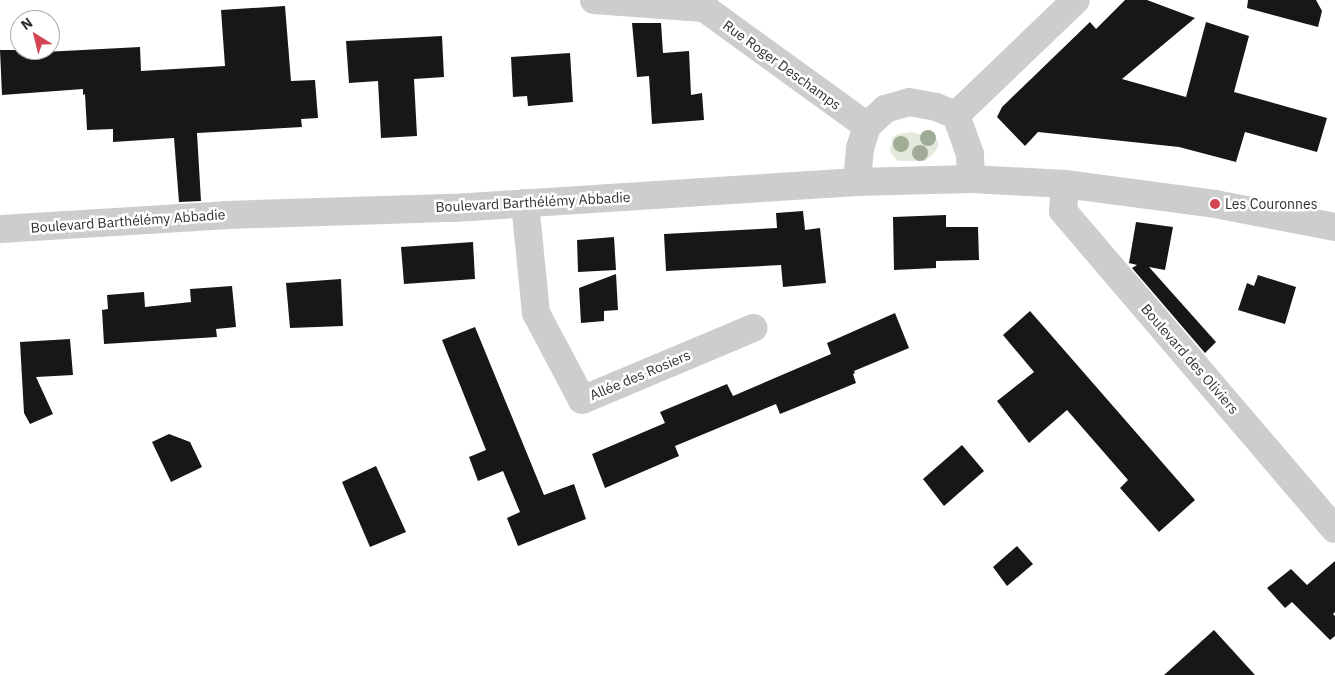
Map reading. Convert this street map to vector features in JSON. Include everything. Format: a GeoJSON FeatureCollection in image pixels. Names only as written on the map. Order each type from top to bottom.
{"type":"FeatureCollection","features":[{"type":"Feature","properties":{"kind":"street"},"geometry":{"type":"LineString","coordinates":[[594,0],[704,4]]}},
{"type":"Feature","properties":{"kind":"street"},"geometry":{"type":"LineString","coordinates":[[956,114],[1076,0]]}},
{"type":"Feature","properties":{"kind":"street","name":"Rue Roger Deschamps"},"geometry":{"type":"LineString","coordinates":[[704,4],[867,126]]}},
{"type":"Feature","properties":{"kind":"street"},"geometry":{"type":"LineString","coordinates":[[857,182],[860,148],[867,126],[885,109],[909,102],[936,107],[956,114]]}},
{"type":"Feature","properties":{"kind":"street"},"geometry":{"type":"LineString","coordinates":[[956,114],[970,154],[971,179]]}},
{"type":"Feature","properties":{"kind":"street","name":"Boulevard Barthélémy Abbadie"},"geometry":{"type":"LineString","coordinates":[[0,229],[226,215],[454,208],[857,182],[971,179],[1065,184],[1214,204],[1335,227]]}},
{"type":"Feature","properties":{"kind":"street","name":"Boulevard des Oliviers"},"geometry":{"type":"LineString","coordinates":[[1065,184],[1063,211],[1335,528]]}},
{"type":"Feature","properties":{"kind":"street","name":"Allée des Rosiers"},"geometry":{"type":"LineString","coordinates":[[526,203],[536,313],[582,400],[754,328]]}},
{"type":"Feature","properties":{"kind":"shaded area"},"geometry":{"type":"Polygon","coordinates":[[[912,132],[936,139],[939,144],[935,152],[925,161],[898,161],[890,152],[892,138],[898,134],[912,132]]]}},
{"type":"Feature","properties":{"kind":"building"},"geometry":{"type":"Polygon","coordinates":[[[1125,0],[1147,0],[1195,18],[1122,79],[1186,97],[1206,22],[1249,36],[1234,92],[1327,118],[1317,152],[1245,132],[1236,162],[1179,147],[1038,132],[1025,146],[997,117],[1002,107],[1090,22],[1096,29],[1125,0]]]}},
{"type":"Feature","properties":{"kind":"building"},"geometry":{"type":"Polygon","coordinates":[[[1248,0],[1316,0],[1322,11],[1318,27],[1247,8],[1248,0]]]}},
{"type":"Feature","properties":{"kind":"building"},"geometry":{"type":"Polygon","coordinates":[[[285,6],[291,81],[315,80],[318,118],[301,119],[302,127],[197,133],[201,201],[179,202],[174,138],[113,142],[113,129],[87,130],[85,94],[83,95],[83,89],[2,95],[0,50],[10,50],[10,60],[60,60],[60,51],[140,47],[141,71],[225,66],[221,10],[285,6]]]}},
{"type":"Feature","properties":{"kind":"building"},"geometry":{"type":"Polygon","coordinates":[[[632,23],[661,23],[663,53],[689,51],[691,95],[702,93],[704,120],[652,124],[649,76],[637,77],[632,23]]]}},
{"type":"Feature","properties":{"kind":"building"},"geometry":{"type":"Polygon","coordinates":[[[442,36],[444,77],[414,79],[417,136],[381,138],[378,81],[349,83],[346,41],[442,36]]]}},
{"type":"Feature","properties":{"kind":"building"},"geometry":{"type":"Polygon","coordinates":[[[570,53],[573,102],[528,106],[527,96],[513,97],[511,57],[570,53]]]}},
{"type":"Feature","properties":{"kind":"building"},"geometry":{"type":"Polygon","coordinates":[[[803,211],[805,230],[820,228],[826,283],[783,287],[781,265],[666,271],[664,234],[777,228],[776,213],[803,211]]]}},
{"type":"Feature","properties":{"kind":"building"},"geometry":{"type":"Polygon","coordinates":[[[946,215],[946,227],[978,227],[979,260],[936,261],[936,268],[894,270],[893,217],[946,215]]]}},
{"type":"Feature","properties":{"kind":"building"},"geometry":{"type":"Polygon","coordinates":[[[1136,222],[1173,227],[1165,270],[1149,267],[1216,342],[1205,353],[1132,268],[1137,265],[1129,263],[1136,222]]]}},
{"type":"Feature","properties":{"kind":"building"},"geometry":{"type":"Polygon","coordinates":[[[614,237],[616,270],[578,272],[577,240],[614,237]]]}},
{"type":"Feature","properties":{"kind":"building"},"geometry":{"type":"Polygon","coordinates":[[[473,242],[475,279],[404,284],[401,247],[473,242]]]}},
{"type":"Feature","properties":{"kind":"building"},"geometry":{"type":"Polygon","coordinates":[[[616,274],[618,310],[604,311],[604,321],[581,323],[579,288],[616,274]]]}},
{"type":"Feature","properties":{"kind":"building"},"geometry":{"type":"Polygon","coordinates":[[[1258,275],[1296,287],[1285,324],[1238,310],[1247,283],[1254,286],[1258,275]]]}},
{"type":"Feature","properties":{"kind":"building"},"geometry":{"type":"Polygon","coordinates":[[[341,279],[343,326],[290,328],[286,283],[341,279]]]}},
{"type":"Feature","properties":{"kind":"building"},"geometry":{"type":"Polygon","coordinates":[[[232,286],[236,327],[216,329],[217,337],[104,344],[102,310],[108,309],[107,295],[144,292],[145,307],[191,302],[190,289],[232,286]]]}},
{"type":"Feature","properties":{"kind":"building"},"geometry":{"type":"Polygon","coordinates":[[[1030,311],[1195,500],[1159,532],[1120,488],[1128,480],[1067,410],[1029,443],[997,401],[1034,372],[1003,335],[1030,311]]]}},
{"type":"Feature","properties":{"kind":"building"},"geometry":{"type":"Polygon","coordinates":[[[895,313],[909,348],[854,371],[856,383],[780,414],[776,404],[675,446],[679,456],[605,488],[592,454],[665,423],[660,412],[727,384],[733,396],[831,354],[827,343],[895,313]]]}},
{"type":"Feature","properties":{"kind":"building"},"geometry":{"type":"Polygon","coordinates":[[[475,327],[544,495],[574,484],[586,519],[518,546],[507,518],[520,512],[503,471],[478,481],[469,457],[486,450],[442,340],[475,327]]]}},
{"type":"Feature","properties":{"kind":"building"},"geometry":{"type":"Polygon","coordinates":[[[70,339],[73,375],[36,377],[53,414],[30,424],[24,413],[20,342],[70,339]]]}},
{"type":"Feature","properties":{"kind":"building"},"geometry":{"type":"Polygon","coordinates":[[[169,434],[190,442],[202,467],[171,482],[152,442],[169,434]]]}},
{"type":"Feature","properties":{"kind":"building"},"geometry":{"type":"Polygon","coordinates":[[[962,445],[984,471],[944,506],[923,479],[962,445]]]}},
{"type":"Feature","properties":{"kind":"building"},"geometry":{"type":"Polygon","coordinates":[[[376,466],[406,532],[370,547],[342,482],[376,466]]]}},
{"type":"Feature","properties":{"kind":"building"},"geometry":{"type":"Polygon","coordinates":[[[1017,546],[1033,564],[1007,586],[993,567],[1017,546]]]}},
{"type":"Feature","properties":{"kind":"building"},"geometry":{"type":"Polygon","coordinates":[[[1335,561],[1335,612],[1333,614],[1335,616],[1335,636],[1330,640],[1292,602],[1285,608],[1267,588],[1291,569],[1307,585],[1335,561]]]}},
{"type":"Feature","properties":{"kind":"building"},"geometry":{"type":"Polygon","coordinates":[[[1214,630],[1255,675],[1164,675],[1214,630]]]}},
{"type":"Feature","properties":{"kind":"place","name":"Les Couronnes"},"geometry":{"type":"Point","coordinates":[1215,204]}}]}
